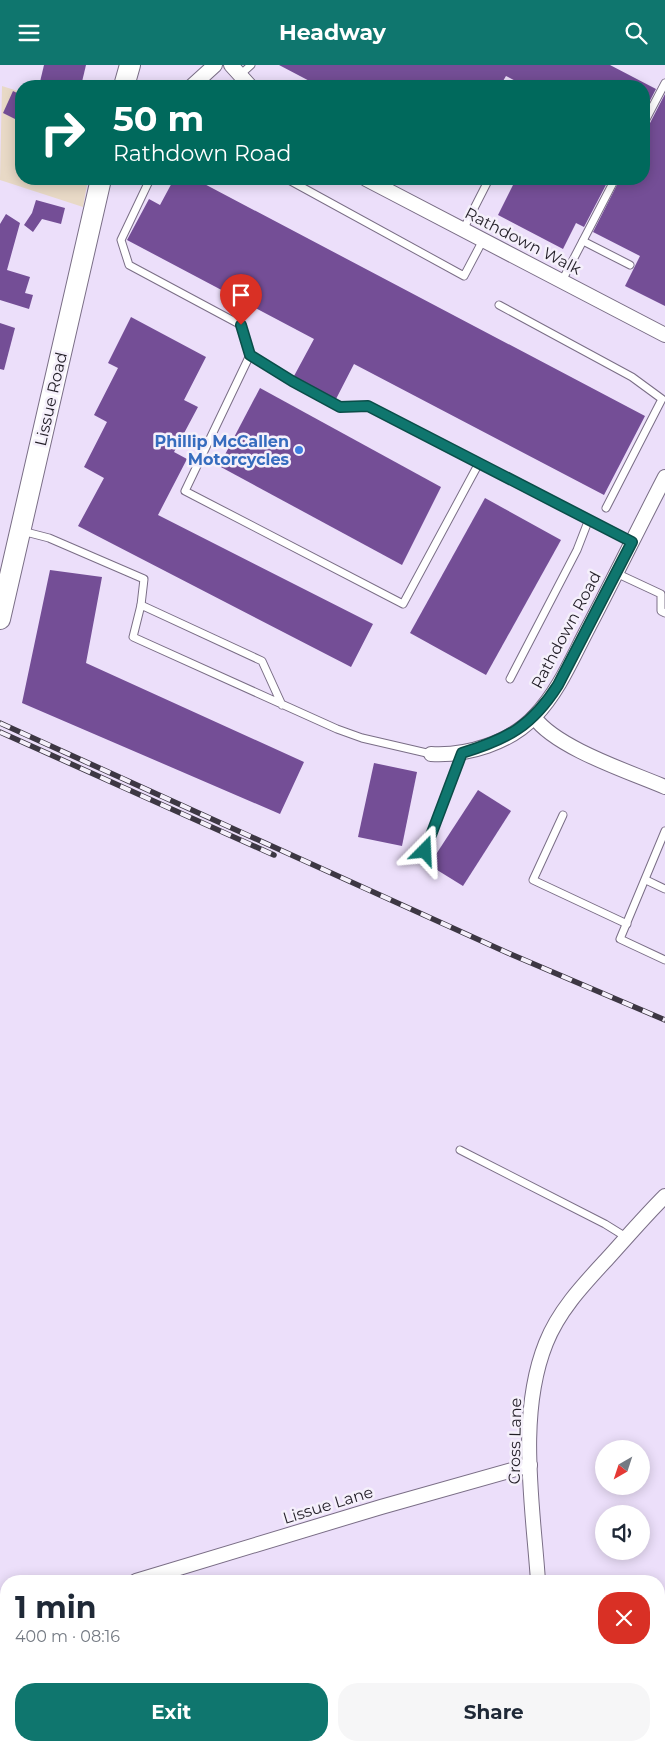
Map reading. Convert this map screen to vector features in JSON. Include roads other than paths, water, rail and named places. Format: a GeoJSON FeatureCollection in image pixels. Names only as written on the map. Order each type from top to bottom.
{"type":"FeatureCollection","features":[{"type":"Feature","properties":{"kind":"street"},"geometry":{"type":"LineString","coordinates":[[126,80],[130,65]]}},
{"type":"Feature","properties":{"kind":"street"},"geometry":{"type":"LineString","coordinates":[[199,80],[215,65]]}},
{"type":"Feature","properties":{"kind":"street"},"geometry":{"type":"LineString","coordinates":[[236,70],[245,80]]}},
{"type":"Feature","properties":{"kind":"street","name":"Lissue Road"},"geometry":{"type":"LineString","coordinates":[[0,619],[100,185]]}},
{"type":"Feature","properties":{"kind":"street","name":"Rathdown Walk"},"geometry":{"type":"LineString","coordinates":[[377,185],[665,335]]}},
{"type":"Feature","properties":{"kind":"street","name":"Rathdown Road"},"geometry":{"type":"LineString","coordinates":[[431,754],[462,753],[488,745],[506,737],[534,717],[558,685],[665,478]]}},
{"type":"Feature","properties":{"kind":"street"},"geometry":{"type":"LineString","coordinates":[[534,717],[539,724],[567,743],[665,787]]}},
{"type":"Feature","properties":{"kind":"street","name":"Cross Lane"},"geometry":{"type":"LineString","coordinates":[[538,1575],[530,1465],[531,1411],[534,1383],[546,1342],[554,1325],[571,1300],[665,1196]]}},
{"type":"Feature","properties":{"kind":"street","name":"Lissue Lane"},"geometry":{"type":"LineString","coordinates":[[156,1575],[381,1507],[530,1465]]}},
{"type":"Feature","properties":{"kind":"lane"},"geometry":{"type":"LineString","coordinates":[[236,70],[251,65]]}},
{"type":"Feature","properties":{"kind":"lane"},"geometry":{"type":"LineString","coordinates":[[650,112],[665,83]]}},
{"type":"Feature","properties":{"kind":"lane"},"geometry":{"type":"LineString","coordinates":[[147,185],[121,240],[129,265],[241,325],[250,355],[292,381],[340,407],[368,406],[632,542]]}},
{"type":"Feature","properties":{"kind":"lane"},"geometry":{"type":"LineString","coordinates":[[298,185],[464,276],[483,240]]}},
{"type":"Feature","properties":{"kind":"lane"},"geometry":{"type":"LineString","coordinates":[[463,230],[486,185]]}},
{"type":"Feature","properties":{"kind":"lane"},"geometry":{"type":"LineString","coordinates":[[562,281],[612,185]]}},
{"type":"Feature","properties":{"kind":"lane"},"geometry":{"type":"LineString","coordinates":[[583,241],[630,265]]}},
{"type":"Feature","properties":{"kind":"lane"},"geometry":{"type":"LineString","coordinates":[[499,305],[632,377],[664,400],[606,507]]}},
{"type":"Feature","properties":{"kind":"lane"},"geometry":{"type":"LineString","coordinates":[[250,355],[185,491],[403,604],[479,463]]}},
{"type":"Feature","properties":{"kind":"lane"},"geometry":{"type":"LineString","coordinates":[[510,679],[577,550],[589,519]]}},
{"type":"Feature","properties":{"kind":"lane"},"geometry":{"type":"LineString","coordinates":[[21,531],[49,538],[144,579],[141,605],[262,661],[282,705]]}},
{"type":"Feature","properties":{"kind":"lane"},"geometry":{"type":"LineString","coordinates":[[616,573],[663,593],[661,611],[665,613]]}},
{"type":"Feature","properties":{"kind":"lane","name":"Rathdown Road"},"geometry":{"type":"LineString","coordinates":[[141,605],[133,637],[310,718],[362,738],[431,754]]}},
{"type":"Feature","properties":{"kind":"lane"},"geometry":{"type":"LineString","coordinates":[[425,851],[462,753]]}},
{"type":"Feature","properties":{"kind":"lane"},"geometry":{"type":"LineString","coordinates":[[563,815],[533,880],[627,924]]}},
{"type":"Feature","properties":{"kind":"lane"},"geometry":{"type":"LineString","coordinates":[[665,831],[620,939],[665,960]]}},
{"type":"Feature","properties":{"kind":"lane"},"geometry":{"type":"LineString","coordinates":[[646,880],[665,889]]}},
{"type":"Feature","properties":{"kind":"lane"},"geometry":{"type":"LineString","coordinates":[[460,1150],[605,1224],[626,1237]]}},
{"type":"Feature","properties":{"kind":"railway"},"geometry":{"type":"LineString","coordinates":[[0,723],[508,953],[665,1020]]}},
{"type":"Feature","properties":{"kind":"railway"},"geometry":{"type":"LineString","coordinates":[[0,732],[274,855]]}},
{"type":"Feature","properties":{"kind":"place","name":"Phillip McCallen Motorcycles"},"geometry":{"type":"Point","coordinates":[299,450]}}]}
